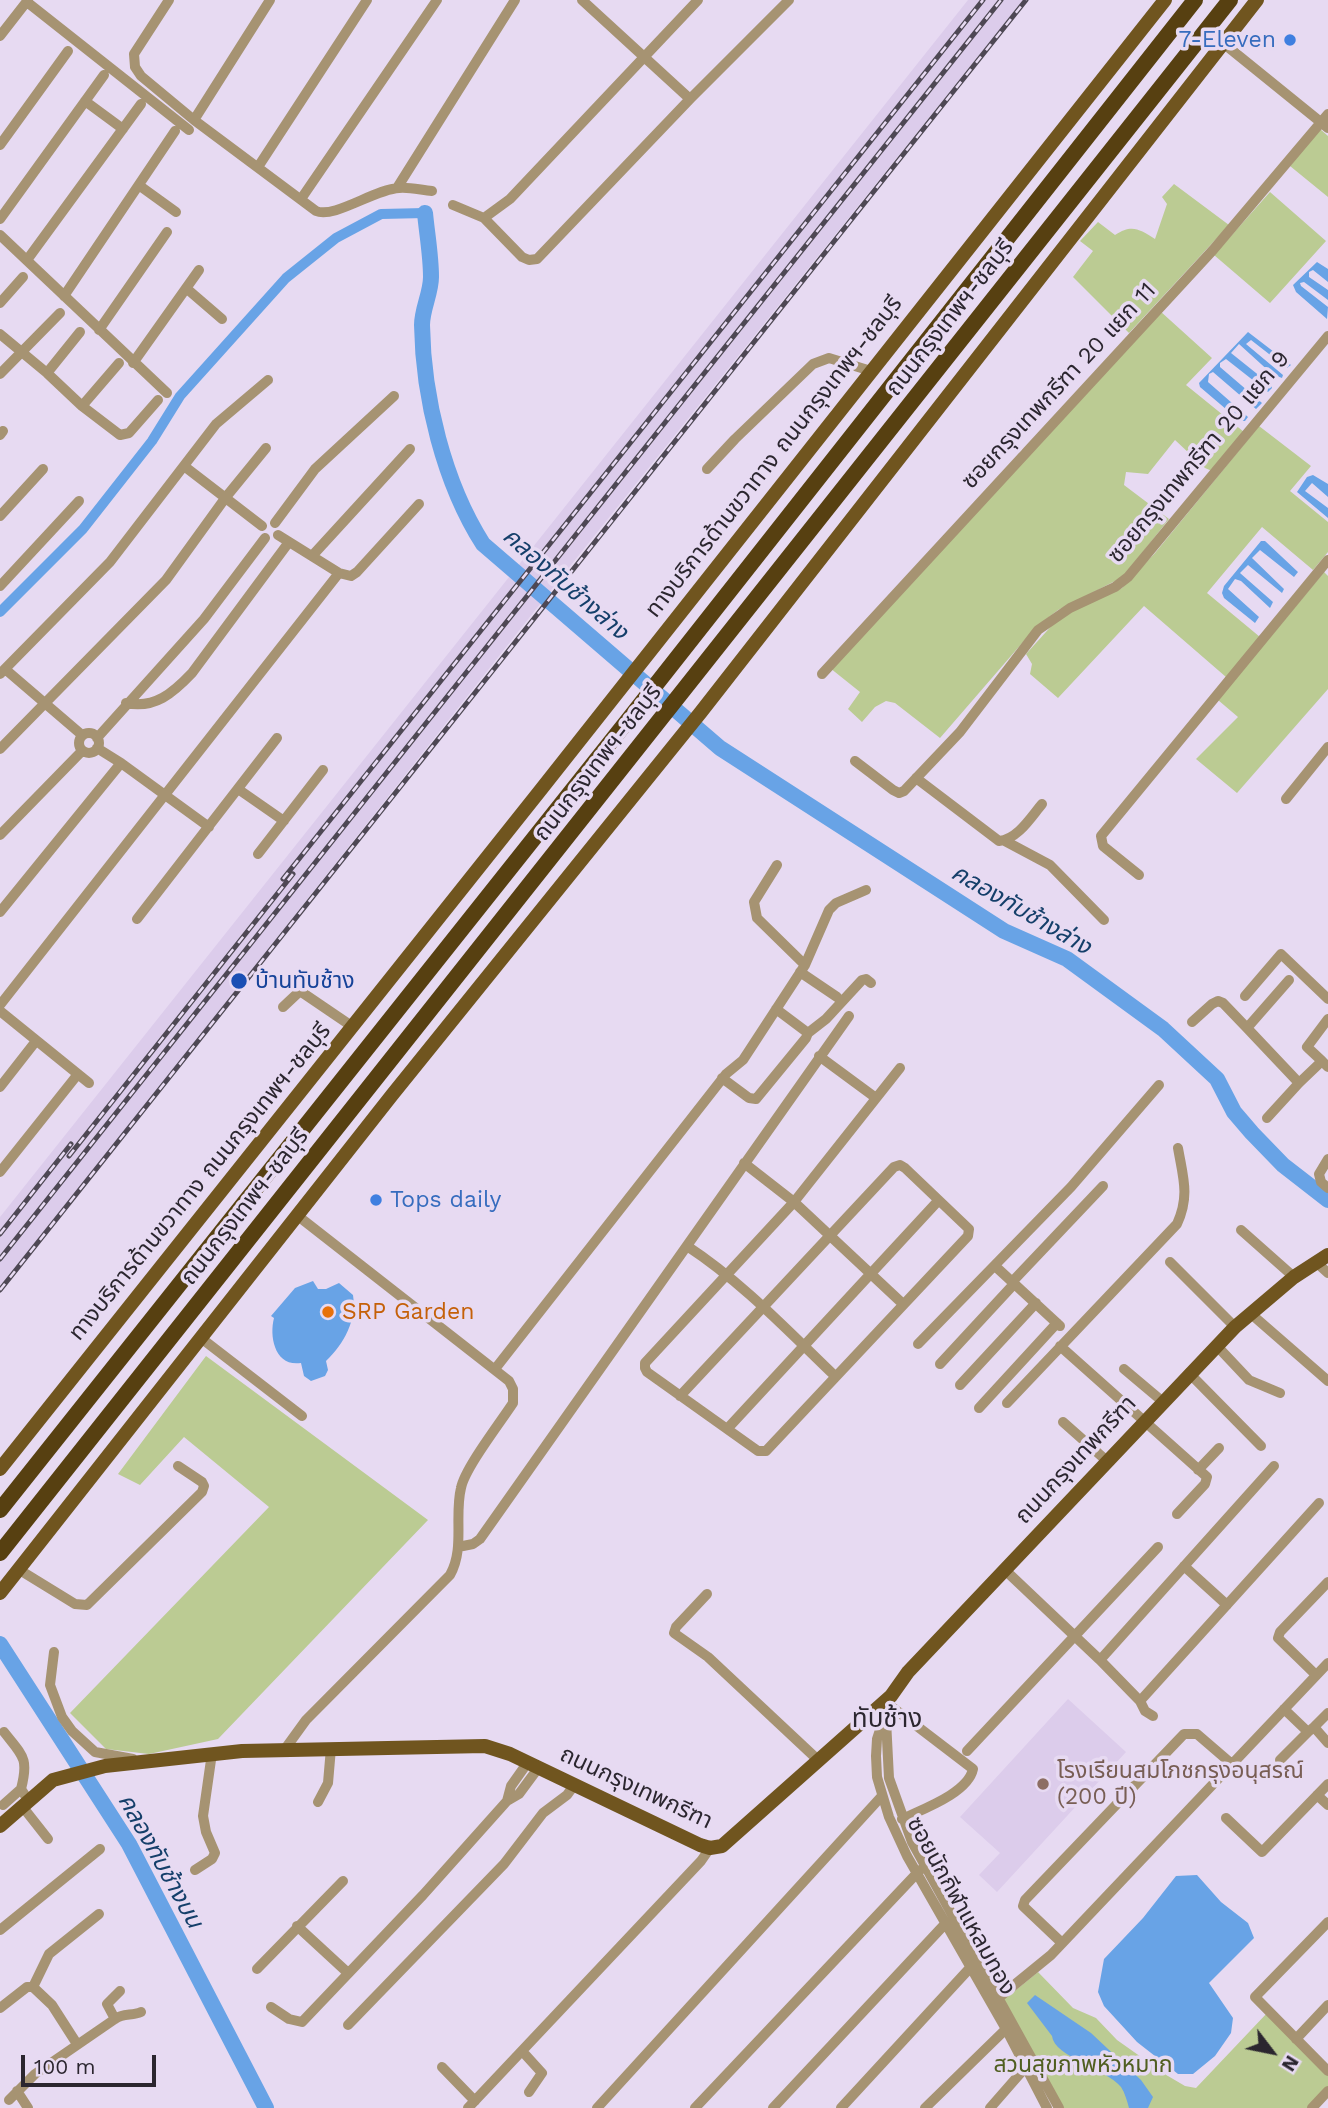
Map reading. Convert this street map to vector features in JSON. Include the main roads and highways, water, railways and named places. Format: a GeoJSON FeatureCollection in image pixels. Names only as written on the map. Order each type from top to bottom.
{"type":"FeatureCollection","features":[{"type":"Feature","properties":{"kind":"highway","name":"ถนนกรุงเทพฯ-ชลบุรี"},"geometry":{"type":"LineString","coordinates":[[0,1510],[628,720],[1195,0]]}},
{"type":"Feature","properties":{"kind":"highway","name":"ถนนกรุงเทพฯ-ชลบุรี"},"geometry":{"type":"LineString","coordinates":[[0,1553],[1230,0]]}},
{"type":"Feature","properties":{"kind":"main road","name":"ทางบริการด้านขวาทาง ถนนกรุงเทพฯ-ชลบุรี"},"geometry":{"type":"LineString","coordinates":[[0,1469],[1165,0]]}},
{"type":"Feature","properties":{"kind":"main road"},"geometry":{"type":"LineString","coordinates":[[0,1593],[701,712],[1257,0]]}},
{"type":"Feature","properties":{"kind":"main road","name":"ถนนกรุงเทพกรีฑา"},"geometry":{"type":"LineString","coordinates":[[0,1826],[24,1799],[53,1780],[105,1766],[212,1753],[285,1749],[485,1746],[498,1749],[710,1848],[722,1846],[818,1760],[888,1705],[908,1672],[1216,1345],[1294,1276],[1322,1259]]}},
{"type":"Feature","properties":{"kind":"water"},"geometry":{"type":"Polygon","coordinates":[[[1317,262],[1328,269],[1328,282],[1313,270],[1309,272],[1309,277],[1328,290],[1328,300],[1304,282],[1300,283],[1328,307],[1327,319],[1296,292],[1293,285],[1317,262]]]}},
{"type":"Feature","properties":{"kind":"water"},"geometry":{"type":"Polygon","coordinates":[[[1248,332],[1291,365],[1287,368],[1251,340],[1246,344],[1283,375],[1282,378],[1272,374],[1239,344],[1231,353],[1271,385],[1272,388],[1268,392],[1226,359],[1220,363],[1220,367],[1262,403],[1256,409],[1213,372],[1209,374],[1208,382],[1248,417],[1245,421],[1240,421],[1200,387],[1199,383],[1248,332]]]}},
{"type":"Feature","properties":{"kind":"water"},"geometry":{"type":"Polygon","coordinates":[[[1313,475],[1328,484],[1328,497],[1312,483],[1305,491],[1328,508],[1328,518],[1297,492],[1307,477],[1313,475]]]}},
{"type":"Feature","properties":{"kind":"water"},"geometry":{"type":"Polygon","coordinates":[[[1261,541],[1265,541],[1298,572],[1294,577],[1260,550],[1252,558],[1284,589],[1282,593],[1248,565],[1240,573],[1273,602],[1270,608],[1241,581],[1235,579],[1228,589],[1259,617],[1255,623],[1224,598],[1222,593],[1224,586],[1261,541]]]}},
{"type":"Feature","properties":{"kind":"water"},"geometry":{"type":"Polygon","coordinates":[[[313,1281],[318,1289],[326,1289],[339,1283],[353,1295],[354,1304],[348,1331],[326,1361],[328,1370],[325,1376],[311,1381],[304,1376],[301,1363],[292,1363],[280,1356],[273,1342],[274,1318],[271,1316],[295,1288],[313,1281]]]}},
{"type":"Feature","properties":{"kind":"water"},"geometry":{"type":"Polygon","coordinates":[[[1197,1875],[1221,1902],[1248,1923],[1254,1938],[1209,1983],[1233,2018],[1231,2033],[1215,2056],[1193,2074],[1178,2074],[1137,2042],[1104,2006],[1098,1992],[1104,1959],[1143,1918],[1176,1876],[1197,1875]]]}},
{"type":"Feature","properties":{"kind":"water"},"geometry":{"type":"Polygon","coordinates":[[[1035,1995],[1091,2033],[1141,2080],[1153,2097],[1148,2108],[1129,2108],[1121,2087],[1105,2074],[1071,2057],[1055,2043],[1027,2003],[1035,1995]]]}},
{"type":"Feature","properties":{"kind":"waterway","name":"คลองทับช้างล่าง"},"geometry":{"type":"LineString","coordinates":[[0,612],[83,529],[152,441],[180,396],[286,278],[336,238],[381,214],[425,213]]}},
{"type":"Feature","properties":{"kind":"waterway","name":"คลองทับช้างล่าง"},"geometry":{"type":"LineString","coordinates":[[425,213],[431,277],[422,325],[431,410],[457,494],[483,544],[720,748],[1004,931],[1067,959],[1163,1029],[1217,1079],[1234,1112],[1252,1133],[1283,1165],[1328,1200]]}},
{"type":"Feature","properties":{"kind":"waterway","name":"คลองทับช้างบน"},"geometry":{"type":"LineString","coordinates":[[0,1644],[129,1844],[266,2108]]}},
{"type":"Feature","properties":{"kind":"railway"},"geometry":{"type":"LineString","coordinates":[[283,879],[983,0]]}},
{"type":"Feature","properties":{"kind":"railway"},"geometry":{"type":"LineString","coordinates":[[0,1259],[1001,0]]}},
{"type":"Feature","properties":{"kind":"railway"},"geometry":{"type":"LineString","coordinates":[[0,1290],[1026,0]]}},
{"type":"Feature","properties":{"kind":"railway"},"geometry":{"type":"LineString","coordinates":[[69,1156],[293,874]]}},
{"type":"Feature","properties":{"kind":"railway"},"geometry":{"type":"LineString","coordinates":[[0,1234],[71,1144]]}},
{"type":"Feature","properties":{"kind":"place","name":"7-Eleven"},"geometry":{"type":"Point","coordinates":[1290,40]}},
{"type":"Feature","properties":{"kind":"place","name":"บ้านทับช้าง"},"geometry":{"type":"Point","coordinates":[239,981]}},
{"type":"Feature","properties":{"kind":"place","name":"Tops daily"},"geometry":{"type":"Point","coordinates":[376,1200]}},
{"type":"Feature","properties":{"kind":"place","name":"SRP Garden"},"geometry":{"type":"Point","coordinates":[328,1312]}},
{"type":"Feature","properties":{"kind":"place","name":"โรงเรียนสมโภชกรุงอนุสรณ์ (200 ปี)"},"geometry":{"type":"Point","coordinates":[1043,1784]}},
{"type":"Feature","properties":{"kind":"district","name":"ทับช้าง"},"geometry":{"type":"Point","coordinates":[887,1719]}},
{"type":"Feature","properties":{"kind":"park label","name":"สวนสุขภาพหัวหมาก"},"geometry":{"type":"Point","coordinates":[1083,2065]}}]}
